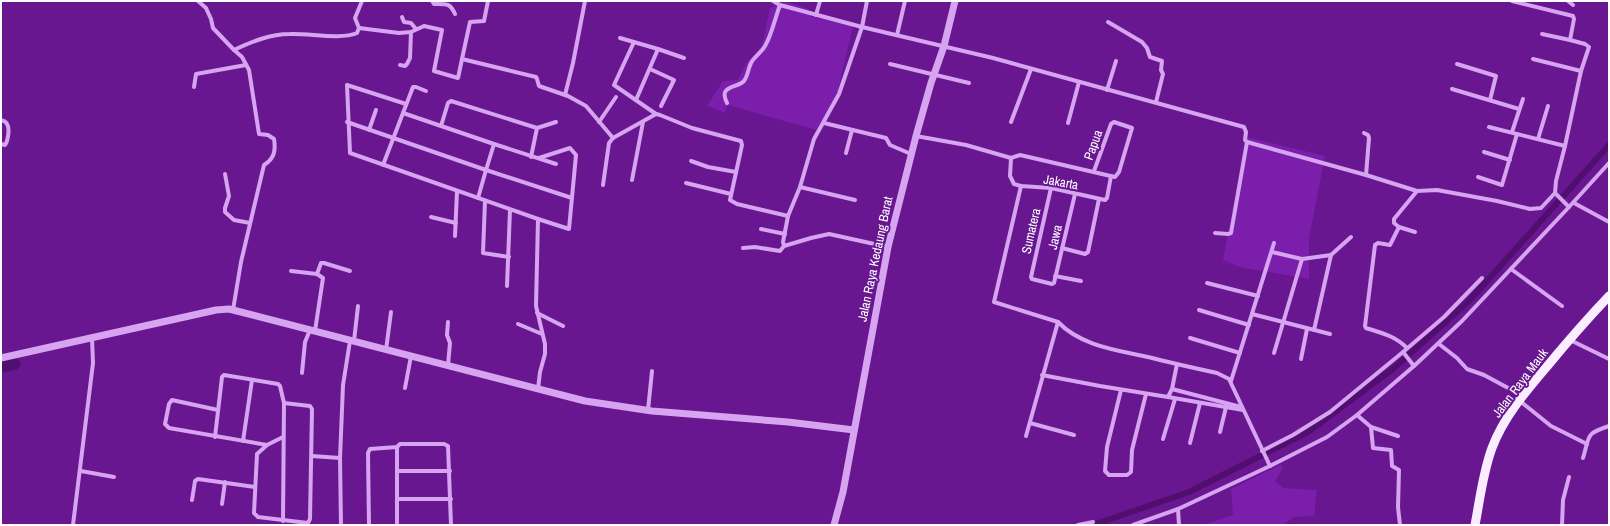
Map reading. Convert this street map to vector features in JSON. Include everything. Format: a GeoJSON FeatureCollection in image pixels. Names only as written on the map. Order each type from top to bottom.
{"type":"FeatureCollection","features":[{"type":"Feature","properties":{"kind":"main road","name":"Jalan Raya Mauk"},"geometry":{"type":"LineString","coordinates":[[1475,525],[1492,448],[1503,426],[1522,398],[1570,339],[1609,296]]}},
{"type":"Feature","properties":{"kind":"street"},"geometry":{"type":"LineString","coordinates":[[198,1],[206,8],[213,28],[242,57],[246,64],[249,70],[260,134],[268,135],[274,139],[275,146],[273,158],[264,165],[241,262],[233,310]]}},
{"type":"Feature","properties":{"kind":"street"},"geometry":{"type":"LineString","coordinates":[[234,50],[252,41],[280,35],[353,35],[357,33],[359,28],[355,18],[362,1]]}},
{"type":"Feature","properties":{"kind":"street"},"geometry":{"type":"LineString","coordinates":[[432,1],[434,4],[448,5],[452,7],[455,14]]}},
{"type":"Feature","properties":{"kind":"street"},"geometry":{"type":"LineString","coordinates":[[359,28],[393,33],[411,32],[424,26],[442,29],[434,71],[458,78],[470,22],[484,21],[488,1]]}},
{"type":"Feature","properties":{"kind":"street"},"geometry":{"type":"LineString","coordinates":[[565,95],[578,41],[585,1]]}},
{"type":"Feature","properties":{"kind":"street"},"geometry":{"type":"LineString","coordinates":[[773,1],[780,5],[816,15],[944,46],[1244,127],[1246,132],[1245,140],[1247,142],[1231,233],[1215,233]]}},
{"type":"Feature","properties":{"kind":"street"},"geometry":{"type":"LineString","coordinates":[[816,15],[820,1]]}},
{"type":"Feature","properties":{"kind":"street"},"geometry":{"type":"LineString","coordinates":[[784,246],[783,242],[786,234],[788,216],[800,187],[814,139],[839,94],[862,27],[867,1]]}},
{"type":"Feature","properties":{"kind":"street"},"geometry":{"type":"LineString","coordinates":[[897,35],[905,1]]}},
{"type":"Feature","properties":{"kind":"street","name":"Jalan Raya Kedaung Barat"},"geometry":{"type":"LineString","coordinates":[[834,525],[841,501],[888,247],[911,154],[944,46],[955,1]]}},
{"type":"Feature","properties":{"kind":"street"},"geometry":{"type":"LineString","coordinates":[[1512,1],[1573,16],[1574,20],[1570,40]]}},
{"type":"Feature","properties":{"kind":"street"},"geometry":{"type":"LineString","coordinates":[[1568,1],[1573,5]]}},
{"type":"Feature","properties":{"kind":"street"},"geometry":{"type":"LineString","coordinates":[[727,103],[724,98],[725,92],[729,88],[746,79],[751,63],[765,45],[780,5]]}},
{"type":"Feature","properties":{"kind":"street"},"geometry":{"type":"LineString","coordinates":[[402,17],[404,22],[411,23],[416,29]]}},
{"type":"Feature","properties":{"kind":"street"},"geometry":{"type":"LineString","coordinates":[[1108,22],[1142,42],[1147,48],[1150,57],[1162,61],[1161,70],[1163,74],[1156,102]]}},
{"type":"Feature","properties":{"kind":"street"},"geometry":{"type":"LineString","coordinates":[[400,65],[405,66],[409,61],[411,32]]}},
{"type":"Feature","properties":{"kind":"street"},"geometry":{"type":"LineString","coordinates":[[1542,34],[1589,46],[1581,71],[1556,181],[1556,193],[1568,205]]}},
{"type":"Feature","properties":{"kind":"street"},"geometry":{"type":"LineString","coordinates":[[620,38],[684,58]]}},
{"type":"Feature","properties":{"kind":"street"},"geometry":{"type":"LineString","coordinates":[[634,42],[614,85],[656,114],[692,128],[741,141],[742,145],[730,200],[737,204],[788,216]]}},
{"type":"Feature","properties":{"kind":"street"},"geometry":{"type":"LineString","coordinates":[[636,100],[658,49]]}},
{"type":"Feature","properties":{"kind":"street"},"geometry":{"type":"LineString","coordinates":[[462,59],[536,77],[538,86],[565,95],[586,106],[613,138]]}},
{"type":"Feature","properties":{"kind":"street"},"geometry":{"type":"LineString","coordinates":[[1533,59],[1581,71]]}},
{"type":"Feature","properties":{"kind":"street"},"geometry":{"type":"LineString","coordinates":[[1107,90],[1116,61]]}},
{"type":"Feature","properties":{"kind":"street"},"geometry":{"type":"LineString","coordinates":[[194,87],[196,74],[246,64]]}},
{"type":"Feature","properties":{"kind":"street"},"geometry":{"type":"LineString","coordinates":[[890,64],[969,83]]}},
{"type":"Feature","properties":{"kind":"street"},"geometry":{"type":"LineString","coordinates":[[1457,64],[1494,74],[1496,78],[1490,100]]}},
{"type":"Feature","properties":{"kind":"street"},"geometry":{"type":"LineString","coordinates":[[650,69],[674,80],[661,106]]}},
{"type":"Feature","properties":{"kind":"street"},"geometry":{"type":"LineString","coordinates":[[1011,122],[1031,69]]}},
{"type":"Feature","properties":{"kind":"street"},"geometry":{"type":"LineString","coordinates":[[1068,123],[1079,82]]}},
{"type":"Feature","properties":{"kind":"street"},"geometry":{"type":"LineString","coordinates":[[406,104],[347,85],[350,152],[510,210],[569,229],[576,155],[570,148],[539,158]]}},
{"type":"Feature","properties":{"kind":"street"},"geometry":{"type":"LineString","coordinates":[[383,165],[413,87],[426,91]]}},
{"type":"Feature","properties":{"kind":"street"},"geometry":{"type":"LineString","coordinates":[[1452,89],[1519,109]]}},
{"type":"Feature","properties":{"kind":"street"},"geometry":{"type":"LineString","coordinates":[[599,122],[616,97]]}},
{"type":"Feature","properties":{"kind":"street"},"geometry":{"type":"LineString","coordinates":[[1512,132],[1522,99]]}},
{"type":"Feature","properties":{"kind":"street"},"geometry":{"type":"LineString","coordinates":[[441,126],[448,103],[451,101],[537,128],[556,122]]}},
{"type":"Feature","properties":{"kind":"street"},"geometry":{"type":"LineString","coordinates":[[1538,139],[1548,106]]}},
{"type":"Feature","properties":{"kind":"street"},"geometry":{"type":"LineString","coordinates":[[369,130],[376,110]]}},
{"type":"Feature","properties":{"kind":"street"},"geometry":{"type":"LineString","coordinates":[[404,113],[531,157],[556,164]]}},
{"type":"Feature","properties":{"kind":"street"},"geometry":{"type":"LineString","coordinates":[[603,185],[608,144],[613,138],[656,114]]}},
{"type":"Feature","properties":{"kind":"street"},"geometry":{"type":"LineString","coordinates":[[1,120],[6,122],[8,125],[7,143],[5,145],[1,144]]}},
{"type":"Feature","properties":{"kind":"street"},"geometry":{"type":"LineString","coordinates":[[348,122],[572,198]]}},
{"type":"Feature","properties":{"kind":"street"},"geometry":{"type":"LineString","coordinates":[[632,180],[643,122]]}},
{"type":"Feature","properties":{"kind":"street","name":"Papua"},"geometry":{"type":"LineString","coordinates":[[1094,171],[1111,124],[1114,122],[1132,128],[1119,172],[1115,176],[1112,176]]}},
{"type":"Feature","properties":{"kind":"street"},"geometry":{"type":"LineString","coordinates":[[824,123],[886,138],[890,145],[911,154]]}},
{"type":"Feature","properties":{"kind":"street"},"geometry":{"type":"LineString","coordinates":[[1489,126],[1565,146]]}},
{"type":"Feature","properties":{"kind":"street"},"geometry":{"type":"LineString","coordinates":[[531,157],[537,128]]}},
{"type":"Feature","properties":{"kind":"street"},"geometry":{"type":"LineString","coordinates":[[846,153],[852,130]]}},
{"type":"Feature","properties":{"kind":"street"},"geometry":{"type":"LineString","coordinates":[[1364,133],[1368,135],[1369,138],[1366,175]]}},
{"type":"Feature","properties":{"kind":"street"},"geometry":{"type":"LineString","coordinates":[[1478,177],[1502,185],[1517,134]]}},
{"type":"Feature","properties":{"kind":"street","name":"Jakarta"},"geometry":{"type":"LineString","coordinates":[[916,136],[966,145],[1011,158],[1020,155],[1112,176]]}},
{"type":"Feature","properties":{"kind":"street"},"geometry":{"type":"LineString","coordinates":[[1247,142],[1366,175],[1417,191],[1437,190],[1497,201],[1530,209],[1540,208],[1556,193]]}},
{"type":"Feature","properties":{"kind":"street"},"geometry":{"type":"LineString","coordinates":[[478,198],[494,144]]}},
{"type":"Feature","properties":{"kind":"street"},"geometry":{"type":"LineString","coordinates":[[1484,152],[1510,160]]}},
{"type":"Feature","properties":{"kind":"street"},"geometry":{"type":"LineString","coordinates":[[1011,158],[1010,176],[1014,184],[1021,186],[994,302],[1058,322],[1080,338],[1102,347],[1217,373],[1230,379],[1242,409],[1269,465]]}},
{"type":"Feature","properties":{"kind":"street"},"geometry":{"type":"LineString","coordinates":[[691,161],[708,167],[736,172]]}},
{"type":"Feature","properties":{"kind":"street"},"geometry":{"type":"LineString","coordinates":[[1133,525],[1178,509],[1327,437],[1357,415],[1462,321],[1568,205],[1574,203],[1609,163]]}},
{"type":"Feature","properties":{"kind":"street"},"geometry":{"type":"LineString","coordinates":[[225,174],[229,196],[224,208],[225,212],[234,220],[250,223]]}},
{"type":"Feature","properties":{"kind":"street"},"geometry":{"type":"LineString","coordinates":[[1062,248],[1087,254],[1099,199],[1105,200],[1107,198],[1112,176]]}},
{"type":"Feature","properties":{"kind":"street"},"geometry":{"type":"LineString","coordinates":[[686,184],[731,194]]}},
{"type":"Feature","properties":{"kind":"street","name":"Jakarta"},"geometry":{"type":"LineString","coordinates":[[1021,186],[1050,188],[1099,199]]}},
{"type":"Feature","properties":{"kind":"street"},"geometry":{"type":"LineString","coordinates":[[800,187],[855,200]]}},
{"type":"Feature","properties":{"kind":"street","name":"Sumatera"},"geometry":{"type":"LineString","coordinates":[[1050,188],[1031,278],[1053,284]]}},
{"type":"Feature","properties":{"kind":"street"},"geometry":{"type":"LineString","coordinates":[[455,236],[457,191]]}},
{"type":"Feature","properties":{"kind":"street"},"geometry":{"type":"LineString","coordinates":[[1416,232],[1399,227],[1394,223],[1394,219],[1417,191]]}},
{"type":"Feature","properties":{"kind":"street","name":"Jawa"},"geometry":{"type":"LineString","coordinates":[[1053,284],[1075,194]]}},
{"type":"Feature","properties":{"kind":"street"},"geometry":{"type":"LineString","coordinates":[[485,201],[483,253],[508,256]]}},
{"type":"Feature","properties":{"kind":"street"},"geometry":{"type":"LineString","coordinates":[[1574,203],[1609,222]]}},
{"type":"Feature","properties":{"kind":"street"},"geometry":{"type":"LineString","coordinates":[[507,286],[510,210]]}},
{"type":"Feature","properties":{"kind":"street"},"geometry":{"type":"LineString","coordinates":[[431,217],[456,223]]}},
{"type":"Feature","properties":{"kind":"street"},"geometry":{"type":"LineString","coordinates":[[538,219],[536,296],[537,313],[545,354],[540,372],[538,389]]}},
{"type":"Feature","properties":{"kind":"street"},"geometry":{"type":"LineString","coordinates":[[1399,227],[1390,245],[1378,243],[1376,245],[1365,326],[1366,328],[1396,338],[1407,348]]}},
{"type":"Feature","properties":{"kind":"street"},"geometry":{"type":"LineString","coordinates":[[761,229],[786,234]]}},
{"type":"Feature","properties":{"kind":"street"},"geometry":{"type":"LineString","coordinates":[[743,248],[755,247],[780,251],[784,246],[828,234],[888,247]]}},
{"type":"Feature","properties":{"kind":"street"},"geometry":{"type":"LineString","coordinates":[[1272,252],[1302,259],[1331,255],[1351,237]]}},
{"type":"Feature","properties":{"kind":"street"},"geometry":{"type":"LineString","coordinates":[[1231,381],[1274,243]]}},
{"type":"Feature","properties":{"kind":"street"},"geometry":{"type":"LineString","coordinates":[[1314,330],[1331,255]]}},
{"type":"Feature","properties":{"kind":"street"},"geometry":{"type":"LineString","coordinates":[[1274,353],[1302,259]]}},
{"type":"Feature","properties":{"kind":"street"},"geometry":{"type":"LineString","coordinates":[[317,274],[319,266],[323,263],[350,270]]}},
{"type":"Feature","properties":{"kind":"street"},"geometry":{"type":"LineString","coordinates":[[1511,269],[1562,306]]}},
{"type":"Feature","properties":{"kind":"street"},"geometry":{"type":"LineString","coordinates":[[291,271],[317,274],[323,278],[312,330],[305,342],[302,373]]}},
{"type":"Feature","properties":{"kind":"street"},"geometry":{"type":"LineString","coordinates":[[1056,276],[1081,281]]}},
{"type":"Feature","properties":{"kind":"street"},"geometry":{"type":"LineString","coordinates":[[1262,452],[1330,412],[1404,354],[1407,348],[1460,302],[1482,278]]}},
{"type":"Feature","properties":{"kind":"street"},"geometry":{"type":"LineString","coordinates":[[1207,283],[1258,296]]}},
{"type":"Feature","properties":{"kind":"street"},"geometry":{"type":"LineString","coordinates":[[341,525],[340,458],[343,385],[358,306]]}},
{"type":"Feature","properties":{"kind":"street"},"geometry":{"type":"LineString","coordinates":[[1,358],[216,310],[233,310],[585,401],[648,410],[788,422],[854,430]]}},
{"type":"Feature","properties":{"kind":"street"},"geometry":{"type":"LineString","coordinates":[[1199,310],[1249,326]]}},
{"type":"Feature","properties":{"kind":"street"},"geometry":{"type":"LineString","coordinates":[[386,350],[391,312]]}},
{"type":"Feature","properties":{"kind":"street"},"geometry":{"type":"LineString","coordinates":[[537,313],[563,326]]}},
{"type":"Feature","properties":{"kind":"street"},"geometry":{"type":"LineString","coordinates":[[1252,314],[1330,334]]}},
{"type":"Feature","properties":{"kind":"street"},"geometry":{"type":"LineString","coordinates":[[448,322],[447,335],[450,343],[448,365]]}},
{"type":"Feature","properties":{"kind":"street"},"geometry":{"type":"LineString","coordinates":[[1026,436],[1058,322]]}},
{"type":"Feature","properties":{"kind":"street"},"geometry":{"type":"LineString","coordinates":[[518,324],[542,334]]}},
{"type":"Feature","properties":{"kind":"street"},"geometry":{"type":"LineString","coordinates":[[1301,359],[1307,328]]}},
{"type":"Feature","properties":{"kind":"street"},"geometry":{"type":"LineString","coordinates":[[73,525],[94,363],[92,338]]}},
{"type":"Feature","properties":{"kind":"street"},"geometry":{"type":"LineString","coordinates":[[1190,338],[1240,354]]}},
{"type":"Feature","properties":{"kind":"street"},"geometry":{"type":"LineString","coordinates":[[1570,339],[1609,360]]}},
{"type":"Feature","properties":{"kind":"street"},"geometry":{"type":"LineString","coordinates":[[1438,344],[1457,358],[1467,369],[1484,375],[1522,398],[1551,426],[1587,444]]}},
{"type":"Feature","properties":{"kind":"street"},"geometry":{"type":"LineString","coordinates":[[1404,354],[1413,366]]}},
{"type":"Feature","properties":{"kind":"street"},"geometry":{"type":"LineString","coordinates":[[405,388],[411,356]]}},
{"type":"Feature","properties":{"kind":"street"},"geometry":{"type":"LineString","coordinates":[[1168,397],[1172,389],[1177,364]]}},
{"type":"Feature","properties":{"kind":"street"},"geometry":{"type":"LineString","coordinates":[[648,410],[652,370]]}},
{"type":"Feature","properties":{"kind":"street"},"geometry":{"type":"LineString","coordinates":[[215,437],[222,377],[224,375],[278,384],[280,386],[284,403],[283,521]]}},
{"type":"Feature","properties":{"kind":"street"},"geometry":{"type":"LineString","coordinates":[[1042,375],[1120,390],[1242,409]]}},
{"type":"Feature","properties":{"kind":"street"},"geometry":{"type":"LineString","coordinates":[[243,441],[252,380]]}},
{"type":"Feature","properties":{"kind":"street"},"geometry":{"type":"LineString","coordinates":[[1172,389],[1242,409]]}},
{"type":"Feature","properties":{"kind":"street"},"geometry":{"type":"LineString","coordinates":[[1120,390],[1107,447],[1105,471],[1109,475],[1127,475],[1131,472],[1132,450],[1146,394]]}},
{"type":"Feature","properties":{"kind":"street"},"geometry":{"type":"LineString","coordinates":[[1163,439],[1175,398]]}},
{"type":"Feature","properties":{"kind":"street"},"geometry":{"type":"LineString","coordinates":[[218,410],[172,400],[169,404],[165,424],[169,428],[267,445]]}},
{"type":"Feature","properties":{"kind":"street"},"geometry":{"type":"LineString","coordinates":[[283,437],[267,445],[257,454],[254,513],[255,516],[283,521],[308,523],[310,520],[312,409],[308,405],[284,403]]}},
{"type":"Feature","properties":{"kind":"street"},"geometry":{"type":"LineString","coordinates":[[1190,443],[1200,403]]}},
{"type":"Feature","properties":{"kind":"street"},"geometry":{"type":"LineString","coordinates":[[1220,432],[1226,407]]}},
{"type":"Feature","properties":{"kind":"street"},"geometry":{"type":"LineString","coordinates":[[1357,415],[1371,427],[1398,436]]}},
{"type":"Feature","properties":{"kind":"street"},"geometry":{"type":"LineString","coordinates":[[1030,423],[1074,435]]}},
{"type":"Feature","properties":{"kind":"street"},"geometry":{"type":"LineString","coordinates":[[1582,458],[1590,434],[1594,431],[1609,426]]}},
{"type":"Feature","properties":{"kind":"street"},"geometry":{"type":"LineString","coordinates":[[1371,427],[1373,448],[1391,450],[1392,466],[1399,470],[1398,508],[1400,525]]}},
{"type":"Feature","properties":{"kind":"street"},"geometry":{"type":"LineString","coordinates":[[369,525],[368,454],[370,449],[397,447],[400,444],[446,445],[449,447],[451,525]]}},
{"type":"Feature","properties":{"kind":"street"},"geometry":{"type":"LineString","coordinates":[[397,447],[397,525]]}},
{"type":"Feature","properties":{"kind":"street"},"geometry":{"type":"LineString","coordinates":[[312,456],[340,458]]}},
{"type":"Feature","properties":{"kind":"street"},"geometry":{"type":"LineString","coordinates":[[80,471],[114,477]]}},
{"type":"Feature","properties":{"kind":"street"},"geometry":{"type":"LineString","coordinates":[[397,471],[450,471]]}},
{"type":"Feature","properties":{"kind":"street"},"geometry":{"type":"LineString","coordinates":[[1562,525],[1563,500],[1569,477]]}},
{"type":"Feature","properties":{"kind":"street"},"geometry":{"type":"LineString","coordinates":[[192,500],[195,481],[197,479],[255,487]]}},
{"type":"Feature","properties":{"kind":"street"},"geometry":{"type":"LineString","coordinates":[[222,504],[225,482]]}},
{"type":"Feature","properties":{"kind":"street"},"geometry":{"type":"LineString","coordinates":[[397,499],[450,499]]}},
{"type":"Feature","properties":{"kind":"street"},"geometry":{"type":"LineString","coordinates":[[1178,509],[1179,525]]}},
{"type":"Feature","properties":{"kind":"street"},"geometry":{"type":"LineString","coordinates":[[1078,525],[1093,522]]}},
{"type":"Feature","properties":{"kind":"shaded area"},"geometry":{"type":"Polygon","coordinates":[[[786,2],[808,9],[810,16],[853,25],[837,96],[816,130],[728,105],[725,113],[707,106],[723,81],[738,80],[747,62],[762,46],[770,8],[786,2]]]}},
{"type":"Feature","properties":{"kind":"shaded area"},"geometry":{"type":"Polygon","coordinates":[[[1246,137],[1325,156],[1309,238],[1309,279],[1239,267],[1223,260],[1246,137]]]}},
{"type":"Feature","properties":{"kind":"shaded area"},"geometry":{"type":"Polygon","coordinates":[[[1282,464],[1282,469],[1275,482],[1284,488],[1317,490],[1314,516],[1294,517],[1283,525],[1210,525],[1209,523],[1233,515],[1231,489],[1282,464]]]}},
{"type":"Feature","properties":{"kind":"waterway"},"geometry":{"type":"LineString","coordinates":[[1093,525],[1189,492],[1308,432],[1394,368],[1469,301],[1609,145]]}},
{"type":"Feature","properties":{"kind":"waterway"},"geometry":{"type":"LineString","coordinates":[[1,367],[15,364]]}}]}
